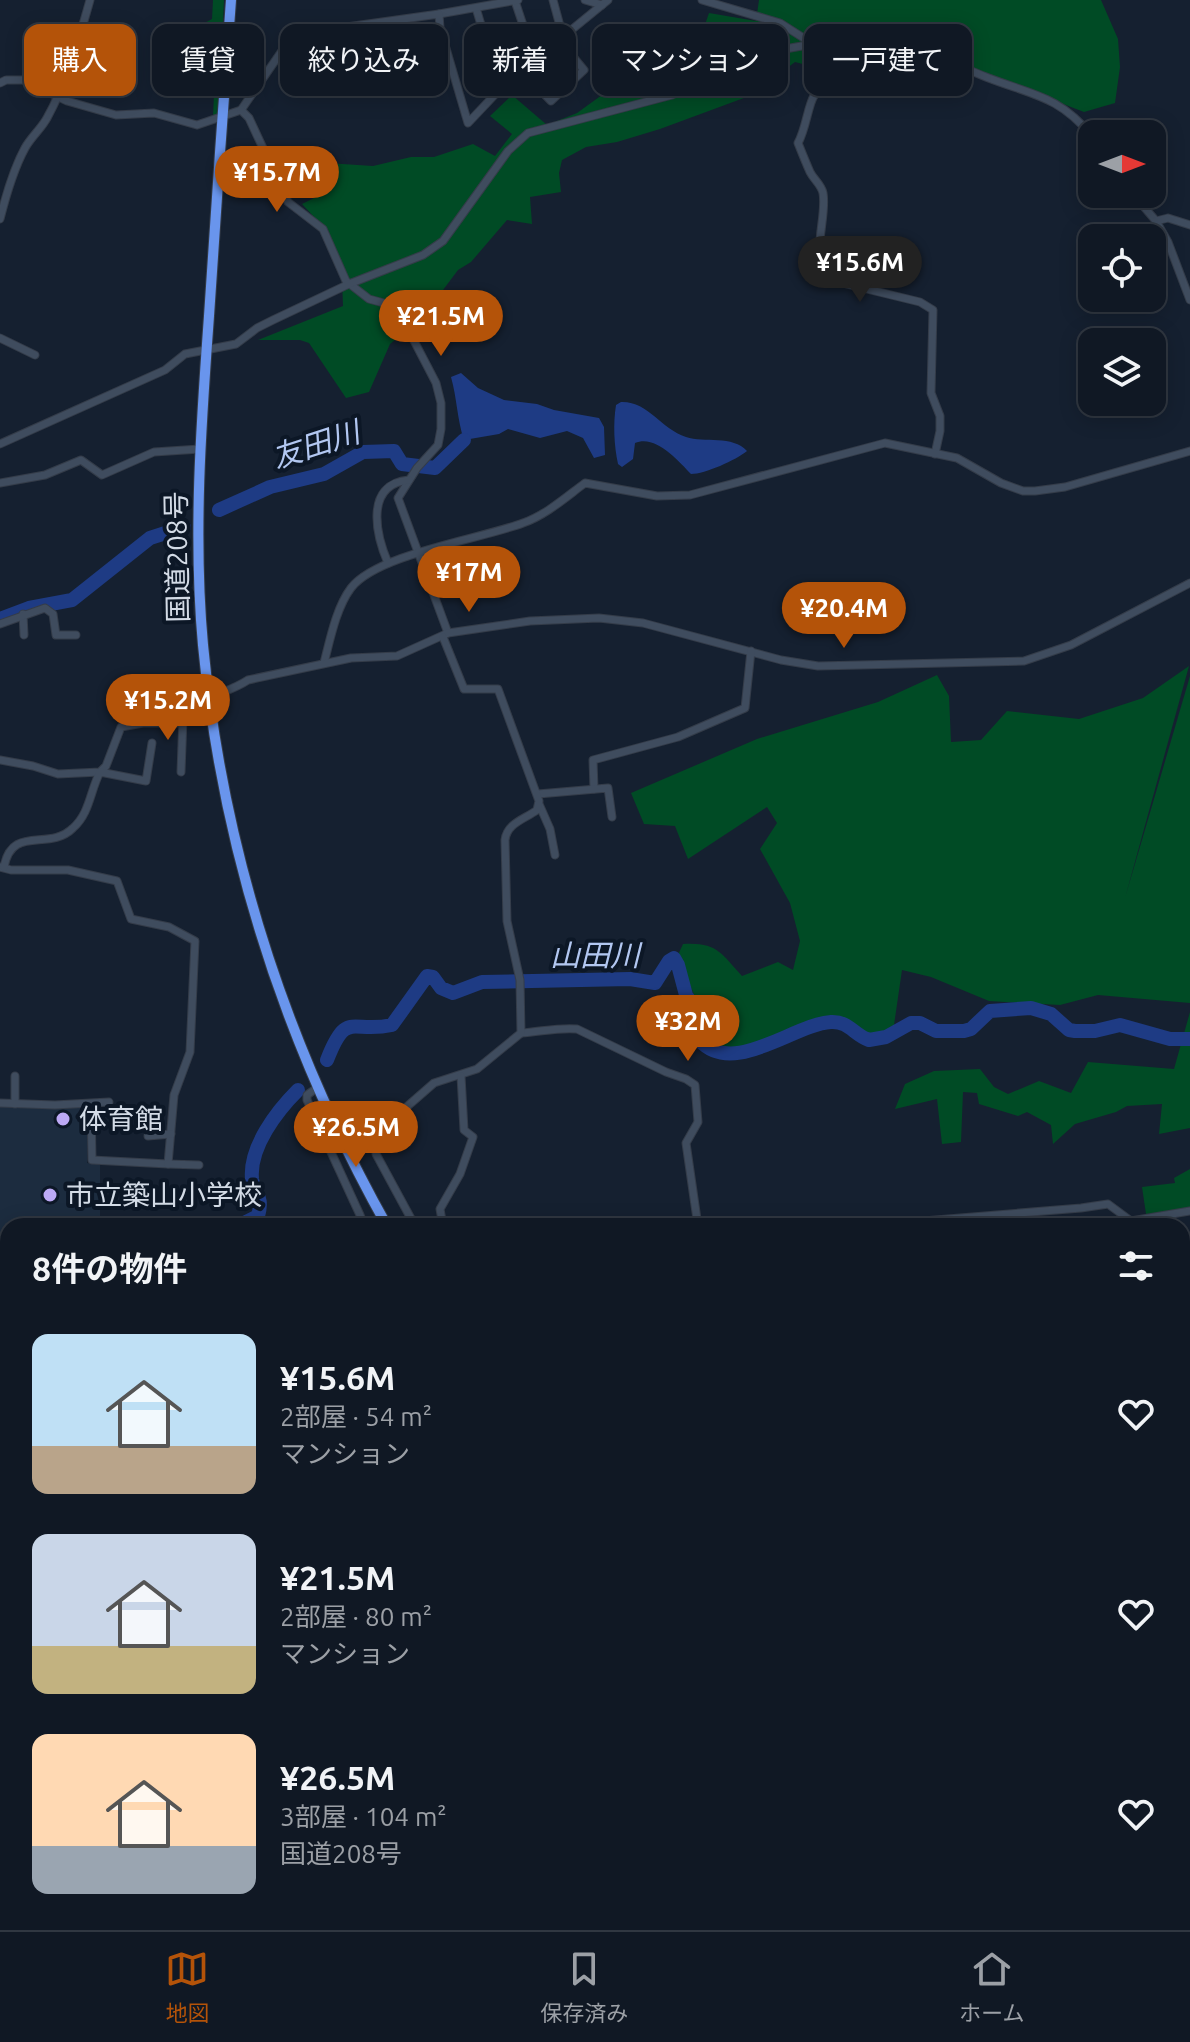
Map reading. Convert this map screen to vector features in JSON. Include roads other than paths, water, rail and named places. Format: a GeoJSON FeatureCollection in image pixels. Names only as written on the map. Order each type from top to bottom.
{"type":"FeatureCollection","features":[{"type":"Feature","properties":{"kind":"highway","name":"国道208号"},"geometry":{"type":"LineString","coordinates":[[231,0],[200,449],[203,643],[235,842],[268,964],[317,1088],[383,1218]]}},
{"type":"Feature","properties":{"kind":"street"},"geometry":{"type":"LineString","coordinates":[[83,24],[90,0]]}},
{"type":"Feature","properties":{"kind":"street"},"geometry":{"type":"LineString","coordinates":[[0,219],[21,157],[57,96],[116,115],[154,113],[197,125],[241,110],[286,45],[298,37],[318,31],[517,0],[524,24]]}},
{"type":"Feature","properties":{"kind":"street"},"geometry":{"type":"LineString","coordinates":[[553,0],[558,24]]}},
{"type":"Feature","properties":{"kind":"street"},"geometry":{"type":"LineString","coordinates":[[585,0],[605,3]]}},
{"type":"Feature","properties":{"kind":"street"},"geometry":{"type":"LineString","coordinates":[[702,0],[780,23],[804,38]]}},
{"type":"Feature","properties":{"kind":"street"},"geometry":{"type":"LineString","coordinates":[[576,26],[605,3]]}},
{"type":"Feature","properties":{"kind":"street"},"geometry":{"type":"LineString","coordinates":[[476,8],[481,24]]}},
{"type":"Feature","properties":{"kind":"street"},"geometry":{"type":"LineString","coordinates":[[439,14],[440,28],[468,123],[496,96]]}},
{"type":"Feature","properties":{"kind":"street"},"geometry":{"type":"LineString","coordinates":[[0,444],[165,370],[185,354],[236,344],[257,328],[349,284],[423,255],[443,241],[508,151],[528,133],[672,95],[746,60],[804,46]]}},
{"type":"Feature","properties":{"kind":"street"},"geometry":{"type":"LineString","coordinates":[[576,59],[584,70],[576,78]]}},
{"type":"Feature","properties":{"kind":"street"},"geometry":{"type":"LineString","coordinates":[[972,71],[1043,97],[1079,120]]}},
{"type":"Feature","properties":{"kind":"street"},"geometry":{"type":"LineString","coordinates":[[0,83],[24,80]]}},
{"type":"Feature","properties":{"kind":"street"},"geometry":{"type":"LineString","coordinates":[[813,96],[808,120],[798,143],[823,193],[825,213],[821,262],[827,277],[920,302],[933,310],[931,393],[940,416],[935,454]]}},
{"type":"Feature","properties":{"kind":"street"},"geometry":{"type":"LineString","coordinates":[[241,110],[249,118],[288,202],[323,229],[349,284],[369,299],[395,307],[436,383],[441,403],[438,445],[398,498],[464,689],[498,689],[550,829],[555,855]]}},
{"type":"Feature","properties":{"kind":"street"},"geometry":{"type":"LineString","coordinates":[[1145,208],[1168,242],[1190,300]]}},
{"type":"Feature","properties":{"kind":"street"},"geometry":{"type":"LineString","coordinates":[[1156,221],[1168,218],[1190,225]]}},
{"type":"Feature","properties":{"kind":"street"},"geometry":{"type":"LineString","coordinates":[[0,338],[35,355]]}},
{"type":"Feature","properties":{"kind":"street"},"geometry":{"type":"LineString","coordinates":[[324,663],[344,600],[352,586],[388,563],[525,523],[585,483],[657,496],[690,495],[714,486],[773,474],[885,443],[957,458],[1001,483],[1023,491],[1035,491],[1065,487],[1190,451]]}},
{"type":"Feature","properties":{"kind":"street"},"geometry":{"type":"LineString","coordinates":[[0,483],[45,475],[81,460],[102,475],[154,452],[200,449]]}},
{"type":"Feature","properties":{"kind":"street"},"geometry":{"type":"LineString","coordinates":[[388,563],[378,540],[378,503],[399,480],[409,480]]}},
{"type":"Feature","properties":{"kind":"street"},"geometry":{"type":"LineString","coordinates":[[168,1164],[174,1095],[190,1052],[195,941],[169,927],[131,919],[117,881],[68,870],[11,870],[2,867],[14,846],[56,838],[73,829],[90,803],[100,772],[106,766],[121,727],[143,723],[179,723],[187,710],[210,696],[234,689],[248,680],[351,658],[397,656],[445,635],[530,621],[599,618],[643,623],[781,660],[818,666],[1024,661],[1071,645],[1190,583]]}},
{"type":"Feature","properties":{"kind":"street"},"geometry":{"type":"LineString","coordinates":[[0,624],[45,608],[57,614],[56,635],[76,635]]}},
{"type":"Feature","properties":{"kind":"street"},"geometry":{"type":"LineString","coordinates":[[23,614],[24,635]]}},
{"type":"Feature","properties":{"kind":"street"},"geometry":{"type":"LineString","coordinates":[[594,789],[593,760],[678,737],[745,708],[751,651]]}},
{"type":"Feature","properties":{"kind":"street"},"geometry":{"type":"LineString","coordinates":[[181,772],[183,715]]}},
{"type":"Feature","properties":{"kind":"street"},"geometry":{"type":"LineString","coordinates":[[0,760],[58,774],[100,772],[146,781],[152,743]]}},
{"type":"Feature","properties":{"kind":"street"},"geometry":{"type":"LineString","coordinates":[[538,798],[608,788],[612,817]]}},
{"type":"Feature","properties":{"kind":"street"},"geometry":{"type":"LineString","coordinates":[[521,1033],[520,983],[507,921],[505,840],[511,826],[537,810],[538,798]]}},
{"type":"Feature","properties":{"kind":"street"},"geometry":{"type":"LineString","coordinates":[[411,1218],[376,1154],[379,1131],[386,1122],[434,1083],[477,1069],[521,1033],[563,1028],[577,1029],[693,1083],[697,1090],[698,1122],[695,1131],[688,1137],[686,1151],[698,1218]]}},
{"type":"Feature","properties":{"kind":"street"},"geometry":{"type":"LineString","coordinates":[[15,1076],[15,1104]]}},
{"type":"Feature","properties":{"kind":"street"},"geometry":{"type":"LineString","coordinates":[[442,1218],[440,1209],[460,1174],[473,1137],[464,1130],[461,1076]]}},
{"type":"Feature","properties":{"kind":"street"},"geometry":{"type":"LineString","coordinates":[[317,1088],[307,1095],[307,1100],[361,1218]]}},
{"type":"Feature","properties":{"kind":"street"},"geometry":{"type":"LineString","coordinates":[[0,1103],[91,1105],[109,1102]]}},
{"type":"Feature","properties":{"kind":"street"},"geometry":{"type":"LineString","coordinates":[[91,1105],[92,1160],[199,1165]]}},
{"type":"Feature","properties":{"kind":"street"},"geometry":{"type":"LineString","coordinates":[[148,1136],[171,1134]]}},
{"type":"Feature","properties":{"kind":"street"},"geometry":{"type":"LineString","coordinates":[[995,1218],[1108,1204],[1125,1218]]}},
{"type":"Feature","properties":{"kind":"street"},"geometry":{"type":"LineString","coordinates":[[1159,1218],[1190,1211]]}},
{"type":"Feature","properties":{"kind":"water"},"geometry":{"type":"Polygon","coordinates":[[[461,373],[478,388],[504,400],[599,418],[604,427],[605,455],[594,458],[583,438],[567,431],[540,438],[508,429],[499,434],[464,440],[451,377],[461,373]]]}},
{"type":"Feature","properties":{"kind":"water"},"geometry":{"type":"Polygon","coordinates":[[[621,402],[639,406],[686,437],[726,441],[747,451],[720,466],[691,474],[666,450],[643,441],[635,443],[633,459],[622,467],[618,464],[614,434],[616,405],[621,402]]]}},
{"type":"Feature","properties":{"kind":"waterway","name":"友田川"},"geometry":{"type":"LineString","coordinates":[[219,510],[270,487],[324,474],[363,452],[394,451],[402,464],[435,468],[464,440]]}},
{"type":"Feature","properties":{"kind":"waterway","name":"友田川"},"geometry":{"type":"LineString","coordinates":[[0,619],[29,608],[72,600],[150,538],[184,527]]}},
{"type":"Feature","properties":{"kind":"waterway","name":"山田川"},"geometry":{"type":"LineString","coordinates":[[327,1060],[340,1034],[346,1029],[392,1025],[427,976],[433,977],[441,988],[453,993],[482,982],[630,979],[655,983],[674,958],[686,995],[701,1018],[700,1041],[714,1051],[730,1054],[764,1046],[831,1022],[847,1026],[869,1040],[886,1037],[911,1023],[920,1023],[936,1031],[964,1031],[971,1029],[990,1011],[1031,1008],[1051,1014],[1069,1030],[1095,1031],[1120,1025],[1170,1039],[1190,1039]]}},
{"type":"Feature","properties":{"kind":"waterway","name":"山田川"},"geometry":{"type":"LineString","coordinates":[[254,1218],[260,1209],[252,1179],[255,1155],[273,1119],[298,1090]]}},
{"type":"Feature","properties":{"kind":"place","name":"体育館"},"geometry":{"type":"Point","coordinates":[63,1119]}},
{"type":"Feature","properties":{"kind":"place","name":"市立築山小学校"},"geometry":{"type":"Point","coordinates":[50,1195]}}]}
